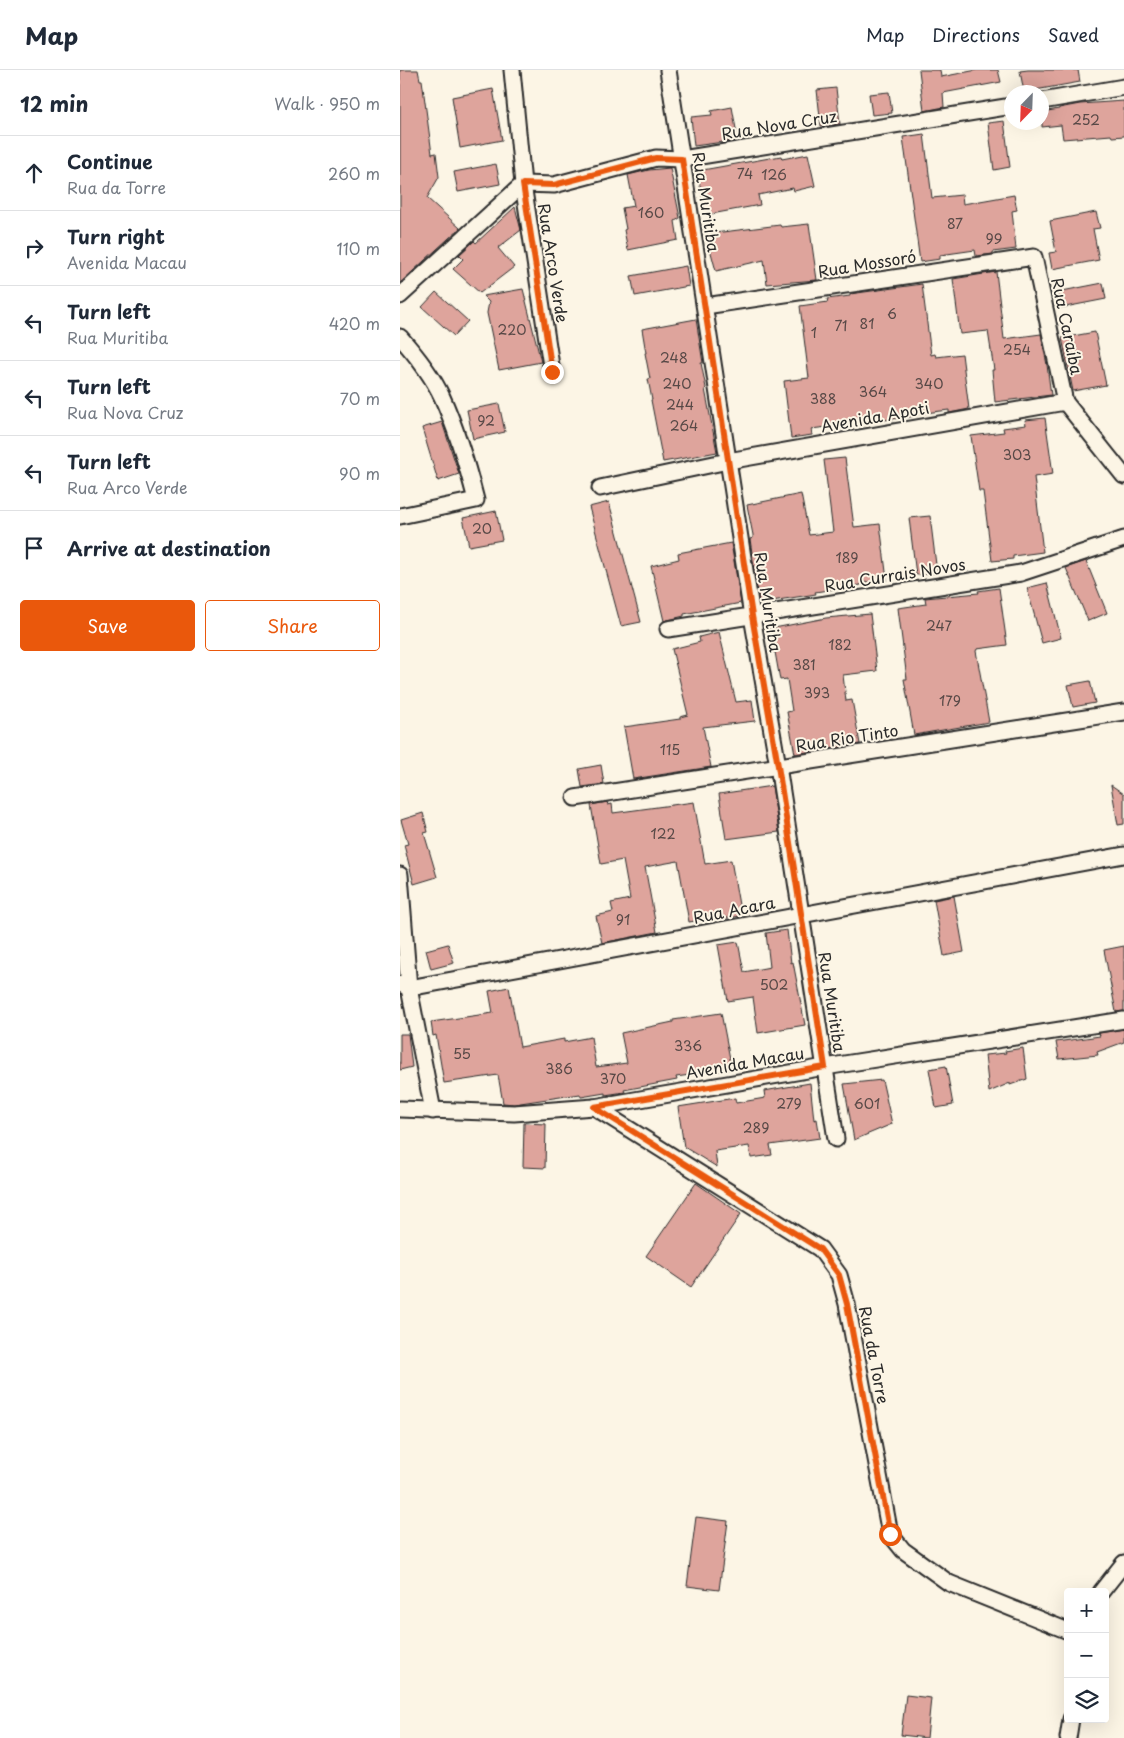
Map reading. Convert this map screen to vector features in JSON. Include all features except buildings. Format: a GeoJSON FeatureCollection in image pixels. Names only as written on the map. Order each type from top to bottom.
{"type":"FeatureCollection","features":[{"type":"Feature","properties":{"kind":"street","name":"Rua Arco Verde"},"geometry":{"type":"LineString","coordinates":[[512,70],[523,184],[552,372]]}},
{"type":"Feature","properties":{"kind":"street","name":"Rua Muritiba"},"geometry":{"type":"LineString","coordinates":[[668,70],[752,616],[778,766],[836,1139]]}},
{"type":"Feature","properties":{"kind":"street"},"geometry":{"type":"LineString","coordinates":[[1049,100],[1124,87]]}},
{"type":"Feature","properties":{"kind":"street","name":"Rua Nova Cruz"},"geometry":{"type":"LineString","coordinates":[[523,184],[554,185],[656,158],[682,159],[1004,107]]}},
{"type":"Feature","properties":{"kind":"street"},"geometry":{"type":"LineString","coordinates":[[400,296],[523,184]]}},
{"type":"Feature","properties":{"kind":"street","name":"Rua Mossoró"},"geometry":{"type":"LineString","coordinates":[[705,306],[1034,257]]}},
{"type":"Feature","properties":{"kind":"street","name":"Rua Caraíba"},"geometry":{"type":"LineString","coordinates":[[1034,257],[1065,402]]}},
{"type":"Feature","properties":{"kind":"street"},"geometry":{"type":"LineString","coordinates":[[400,337],[418,358],[442,396],[463,451],[476,500],[400,516]]}},
{"type":"Feature","properties":{"kind":"street"},"geometry":{"type":"LineString","coordinates":[[1065,402],[1124,476]]}},
{"type":"Feature","properties":{"kind":"street","name":"Avenida Apoti"},"geometry":{"type":"LineString","coordinates":[[600,488],[728,461],[1065,402]]}},
{"type":"Feature","properties":{"kind":"street","name":"Rua Currais Novos"},"geometry":{"type":"LineString","coordinates":[[668,630],[1021,572],[1124,539]]}},
{"type":"Feature","properties":{"kind":"street","name":"Rua Rio Tinto"},"geometry":{"type":"LineString","coordinates":[[575,798],[1124,712]]}},
{"type":"Feature","properties":{"kind":"street","name":"Rua Acara"},"geometry":{"type":"LineString","coordinates":[[404,986],[1124,855]]}},
{"type":"Feature","properties":{"kind":"street"},"geometry":{"type":"LineString","coordinates":[[400,875],[404,986],[432,1111]]}},
{"type":"Feature","properties":{"kind":"street","name":"Avenida Macau"},"geometry":{"type":"LineString","coordinates":[[400,1109],[514,1113],[594,1107],[825,1067],[1124,1020]]}},
{"type":"Feature","properties":{"kind":"street","name":"Rua da Torre"},"geometry":{"type":"LineString","coordinates":[[594,1107],[820,1249],[839,1275],[847,1304],[890,1534],[903,1550],[949,1583],[1064,1629]]}},
{"type":"Feature","properties":{"kind":"street"},"geometry":{"type":"LineString","coordinates":[[1104,1588],[1124,1563]]}},
{"type":"Feature","properties":{"kind":"street"},"geometry":{"type":"LineString","coordinates":[[1068,1738],[1070,1723]]}},
{"type":"Feature","properties":{"kind":"route"},"geometry":{"type":"LineString","coordinates":[[552,372],[523,184],[554,185],[646,160],[656,158],[682,159],[752,616],[778,766],[825,1067],[594,1107],[820,1249],[839,1275],[847,1304],[890,1534]]}}]}
